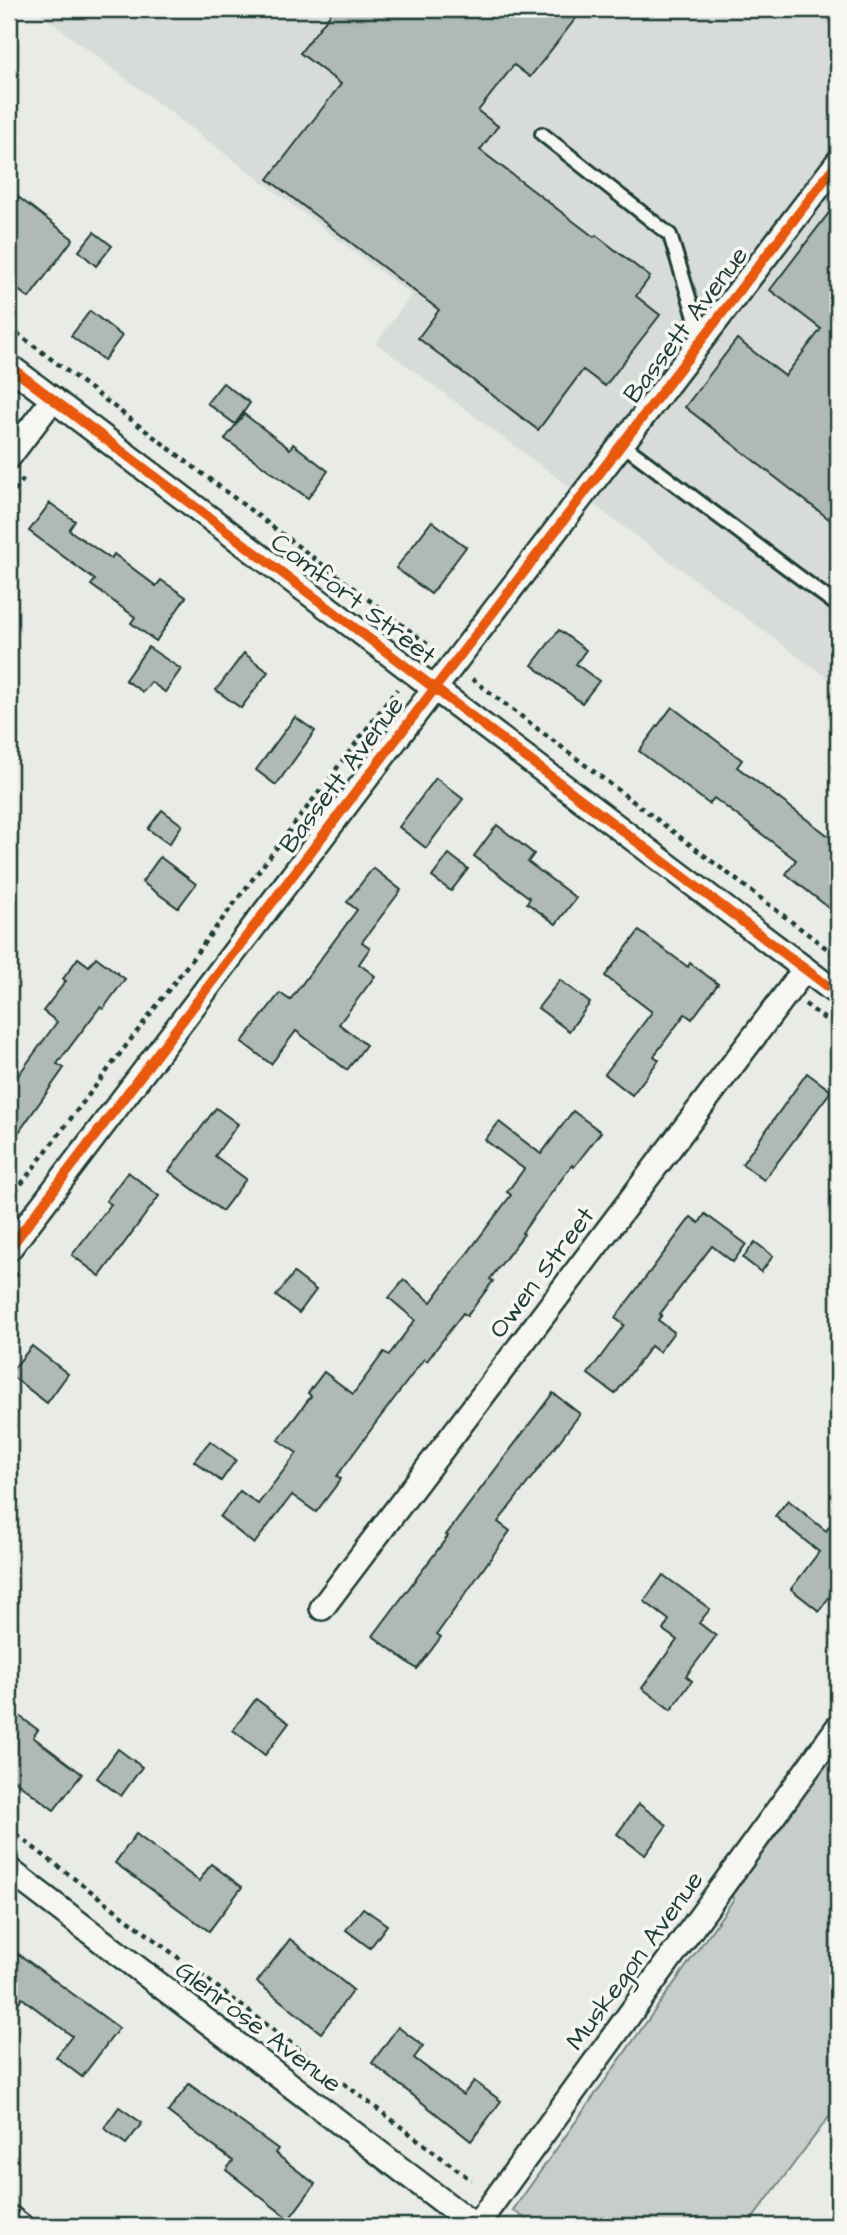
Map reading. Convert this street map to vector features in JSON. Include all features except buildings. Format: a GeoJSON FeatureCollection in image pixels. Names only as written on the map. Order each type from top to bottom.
{"type":"FeatureCollection","features":[{"type":"Feature","properties":{"kind":"street","name":"Bassett Avenue"},"geometry":{"type":"LineString","coordinates":[[9,1249],[838,162]]}},
{"type":"Feature","properties":{"kind":"street","name":"Comfort Street"},"geometry":{"type":"LineString","coordinates":[[9,366],[838,994]]}},
{"type":"Feature","properties":{"kind":"street"},"geometry":{"type":"LineString","coordinates":[[9,457],[53,399]]}},
{"type":"Feature","properties":{"kind":"street","name":"Owen Street"},"geometry":{"type":"LineString","coordinates":[[321,1608],[805,969]]}},
{"type":"Feature","properties":{"kind":"street","name":"Muskegon Avenue"},"geometry":{"type":"LineString","coordinates":[[475,2226],[838,1727]]}},
{"type":"Feature","properties":{"kind":"street","name":"Glenrose Avenue"},"geometry":{"type":"LineString","coordinates":[[9,1870],[475,2226]]}},
{"type":"Feature","properties":{"kind":"street"},"geometry":{"type":"LineString","coordinates":[[9,2217],[21,2226]]}},
{"type":"Feature","properties":{"kind":"lane"},"geometry":{"type":"LineString","coordinates":[[542,134],[670,235],[702,340]]}},
{"type":"Feature","properties":{"kind":"lane"},"geometry":{"type":"LineString","coordinates":[[622,444],[838,606]]}},
{"type":"Feature","properties":{"kind":"path"},"geometry":{"type":"LineString","coordinates":[[9,327],[838,957]]}},
{"type":"Feature","properties":{"kind":"path"},"geometry":{"type":"LineString","coordinates":[[9,1200],[429,646]]}},
{"type":"Feature","properties":{"kind":"path"},"geometry":{"type":"LineString","coordinates":[[9,1829],[471,2180]]}},
{"type":"Feature","properties":{"kind":"shaded area"},"geometry":{"type":"Polygon","coordinates":[[[34,9],[838,9],[838,686],[376,343],[411,295],[34,9]]]}},
{"type":"Feature","properties":{"kind":"shaded area"},"geometry":{"type":"Polygon","coordinates":[[[838,1727],[838,2105],[747,2226],[536,2226],[513,2210],[734,1899],[721,1888],[838,1727]]]}},
{"type":"Feature","properties":{"kind":"cycle path"},"geometry":{"type":"LineString","coordinates":[[9,1249],[838,162]]}},
{"type":"Feature","properties":{"kind":"cycle path"},"geometry":{"type":"LineString","coordinates":[[9,366],[838,994]]}}]}
